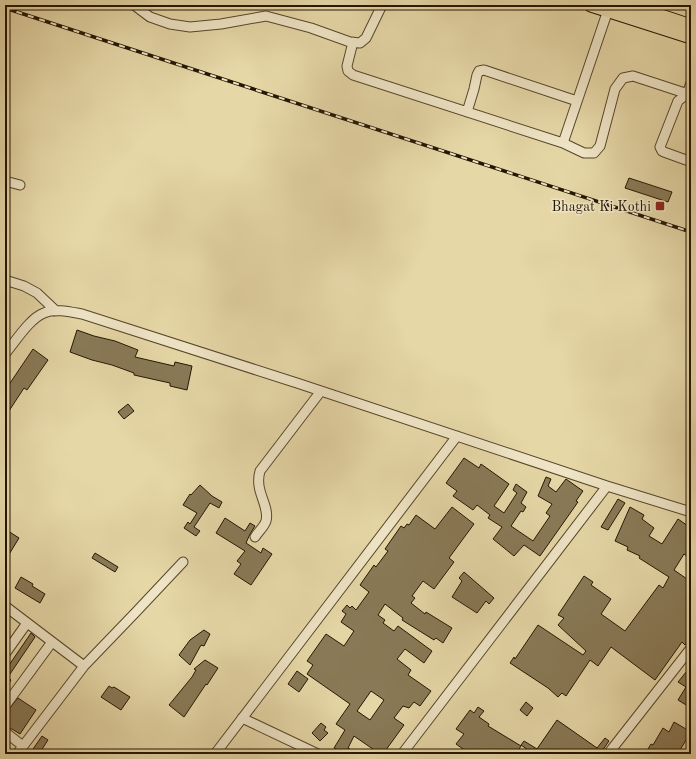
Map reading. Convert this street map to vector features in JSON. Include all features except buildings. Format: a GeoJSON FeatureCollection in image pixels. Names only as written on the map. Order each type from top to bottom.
{"type":"FeatureCollection","features":[{"type":"Feature","properties":{"kind":"highway"},"geometry":{"type":"LineString","coordinates":[[591,5],[691,37]]}},
{"type":"Feature","properties":{"kind":"highway"},"geometry":{"type":"LineString","coordinates":[[628,5],[691,26]]}},
{"type":"Feature","properties":{"kind":"street"},"geometry":{"type":"LineString","coordinates":[[134,5],[150,17],[170,24],[190,27],[221,24],[266,16],[360,43],[366,38],[382,5]]}},
{"type":"Feature","properties":{"kind":"street"},"geometry":{"type":"LineString","coordinates":[[563,143],[608,10]]}},
{"type":"Feature","properties":{"kind":"street"},"geometry":{"type":"LineString","coordinates":[[353,42],[346,66],[348,71],[353,75],[563,143],[584,153],[594,153],[600,146],[615,89],[623,78],[633,76],[689,95]]}},
{"type":"Feature","properties":{"kind":"street"},"geometry":{"type":"LineString","coordinates":[[467,112],[474,90],[476,75],[479,71],[484,70],[577,101]]}},
{"type":"Feature","properties":{"kind":"street"},"geometry":{"type":"LineString","coordinates":[[689,95],[691,83]]}},
{"type":"Feature","properties":{"kind":"street"},"geometry":{"type":"LineString","coordinates":[[689,95],[678,101],[660,147],[662,151],[686,160],[691,157]]}},
{"type":"Feature","properties":{"kind":"street"},"geometry":{"type":"LineString","coordinates":[[5,181],[20,185]]}},
{"type":"Feature","properties":{"kind":"street"},"geometry":{"type":"LineString","coordinates":[[5,280],[24,286],[37,293],[56,311]]}},
{"type":"Feature","properties":{"kind":"street"},"geometry":{"type":"LineString","coordinates":[[5,354],[30,323],[44,312],[56,311],[82,314],[321,391],[607,486],[691,512]]}},
{"type":"Feature","properties":{"kind":"street"},"geometry":{"type":"LineString","coordinates":[[255,537],[265,523],[267,515],[258,487],[260,471],[321,391]]}},
{"type":"Feature","properties":{"kind":"street"},"geometry":{"type":"LineString","coordinates":[[215,754],[457,436]]}},
{"type":"Feature","properties":{"kind":"street"},"geometry":{"type":"LineString","coordinates":[[402,754],[607,486]]}},
{"type":"Feature","properties":{"kind":"street"},"geometry":{"type":"LineString","coordinates":[[17,754],[84,666],[183,562]]}},
{"type":"Feature","properties":{"kind":"street"},"geometry":{"type":"LineString","coordinates":[[5,606],[84,666]]}},
{"type":"Feature","properties":{"kind":"street"},"geometry":{"type":"LineString","coordinates":[[5,654],[27,623]]}},
{"type":"Feature","properties":{"kind":"street"},"geometry":{"type":"LineString","coordinates":[[5,706],[52,642]]}},
{"type":"Feature","properties":{"kind":"street"},"geometry":{"type":"LineString","coordinates":[[608,754],[691,648]]}},
{"type":"Feature","properties":{"kind":"street"},"geometry":{"type":"LineString","coordinates":[[242,718],[318,754]]}},
{"type":"Feature","properties":{"kind":"street"},"geometry":{"type":"LineString","coordinates":[[5,732],[23,746]]}},
{"type":"Feature","properties":{"kind":"railway"},"geometry":{"type":"LineString","coordinates":[[5,8],[691,232]]}},
{"type":"Feature","properties":{"kind":"place","name":"Bhagat Ki Kothi"},"geometry":{"type":"Point","coordinates":[660,206]}}]}
